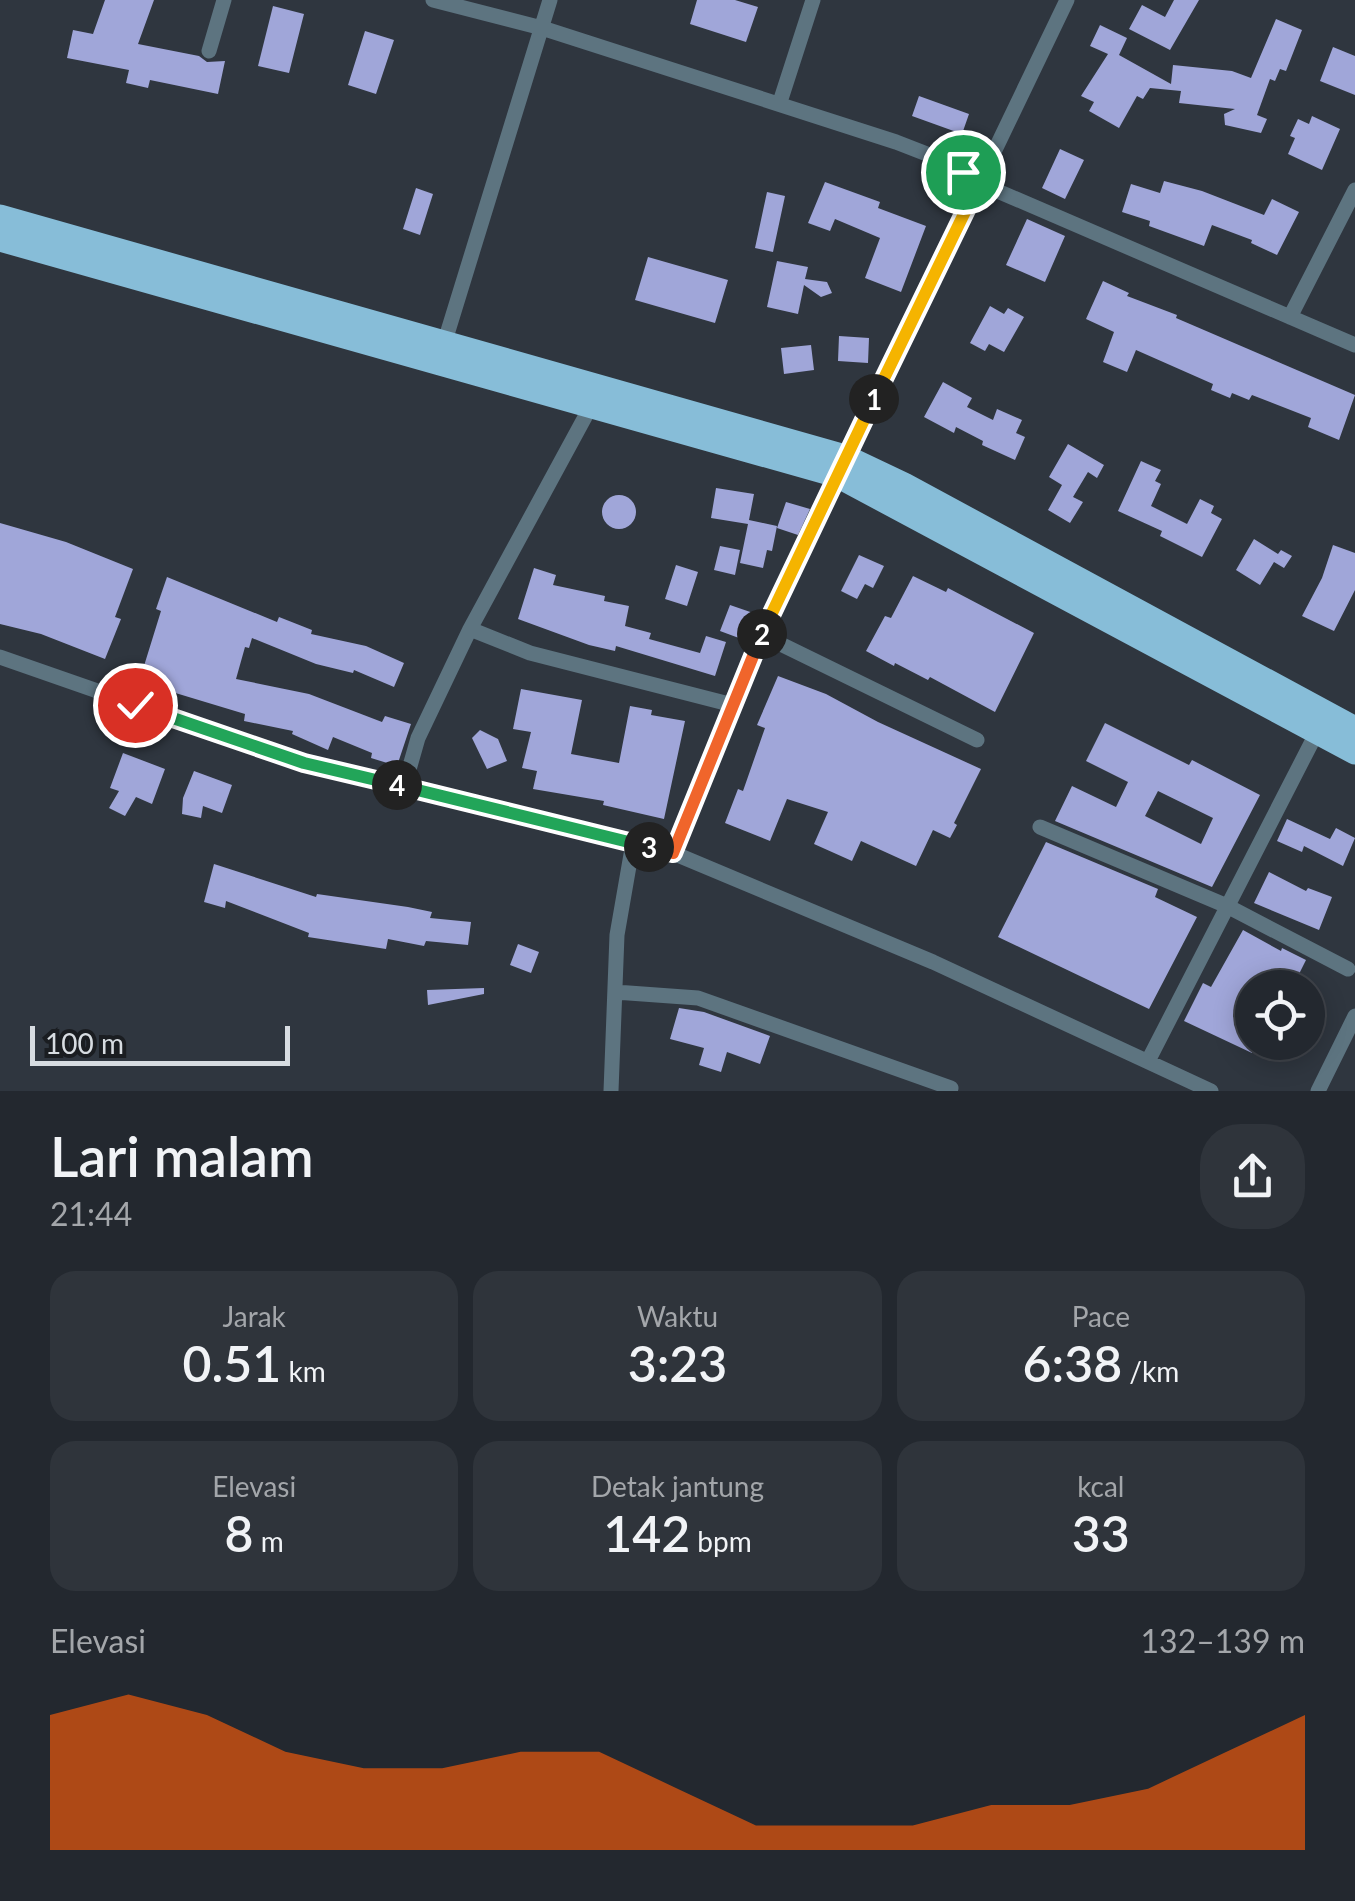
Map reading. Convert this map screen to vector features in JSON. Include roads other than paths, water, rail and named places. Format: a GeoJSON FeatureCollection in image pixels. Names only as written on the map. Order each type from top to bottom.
{"type":"FeatureCollection","features":[{"type":"Feature","properties":{"kind":"highway"},"geometry":{"type":"LineString","coordinates":[[0,217],[444,344],[904,484],[1355,729]]}},
{"type":"Feature","properties":{"kind":"highway"},"geometry":{"type":"LineString","coordinates":[[0,239],[592,406],[841,466],[1355,752]]}},
{"type":"Feature","properties":{"kind":"street"},"geometry":{"type":"LineString","coordinates":[[209,51],[224,0]]}},
{"type":"Feature","properties":{"kind":"street"},"geometry":{"type":"LineString","coordinates":[[434,0],[542,28],[780,102],[932,156],[979,183],[1355,345]]}},
{"type":"Feature","properties":{"kind":"street"},"geometry":{"type":"LineString","coordinates":[[444,344],[550,0]]}},
{"type":"Feature","properties":{"kind":"street"},"geometry":{"type":"LineString","coordinates":[[780,102],[813,0]]}},
{"type":"Feature","properties":{"kind":"street"},"geometry":{"type":"LineString","coordinates":[[673,853],[762,635],[1067,0]]}},
{"type":"Feature","properties":{"kind":"street"},"geometry":{"type":"LineString","coordinates":[[1290,317],[1355,190]]}},
{"type":"Feature","properties":{"kind":"street"},"geometry":{"type":"LineString","coordinates":[[404,786],[418,738],[470,630],[592,406]]}},
{"type":"Feature","properties":{"kind":"street"},"geometry":{"type":"LineString","coordinates":[[470,630],[530,653],[734,705]]}},
{"type":"Feature","properties":{"kind":"street"},"geometry":{"type":"LineString","coordinates":[[762,635],[976,740]]}},
{"type":"Feature","properties":{"kind":"street"},"geometry":{"type":"LineString","coordinates":[[0,657],[271,752],[673,853],[932,962],[1211,1091]]}},
{"type":"Feature","properties":{"kind":"street"},"geometry":{"type":"LineString","coordinates":[[1148,1060],[1318,730]]}},
{"type":"Feature","properties":{"kind":"street"},"geometry":{"type":"LineString","coordinates":[[1040,827],[1228,906],[1348,969]]}},
{"type":"Feature","properties":{"kind":"street"},"geometry":{"type":"LineString","coordinates":[[611,1091],[617,935],[633,843]]}},
{"type":"Feature","properties":{"kind":"street"},"geometry":{"type":"LineString","coordinates":[[614,992],[698,998],[951,1088]]}},
{"type":"Feature","properties":{"kind":"street"},"geometry":{"type":"LineString","coordinates":[[1318,1091],[1355,1016]]}}]}
